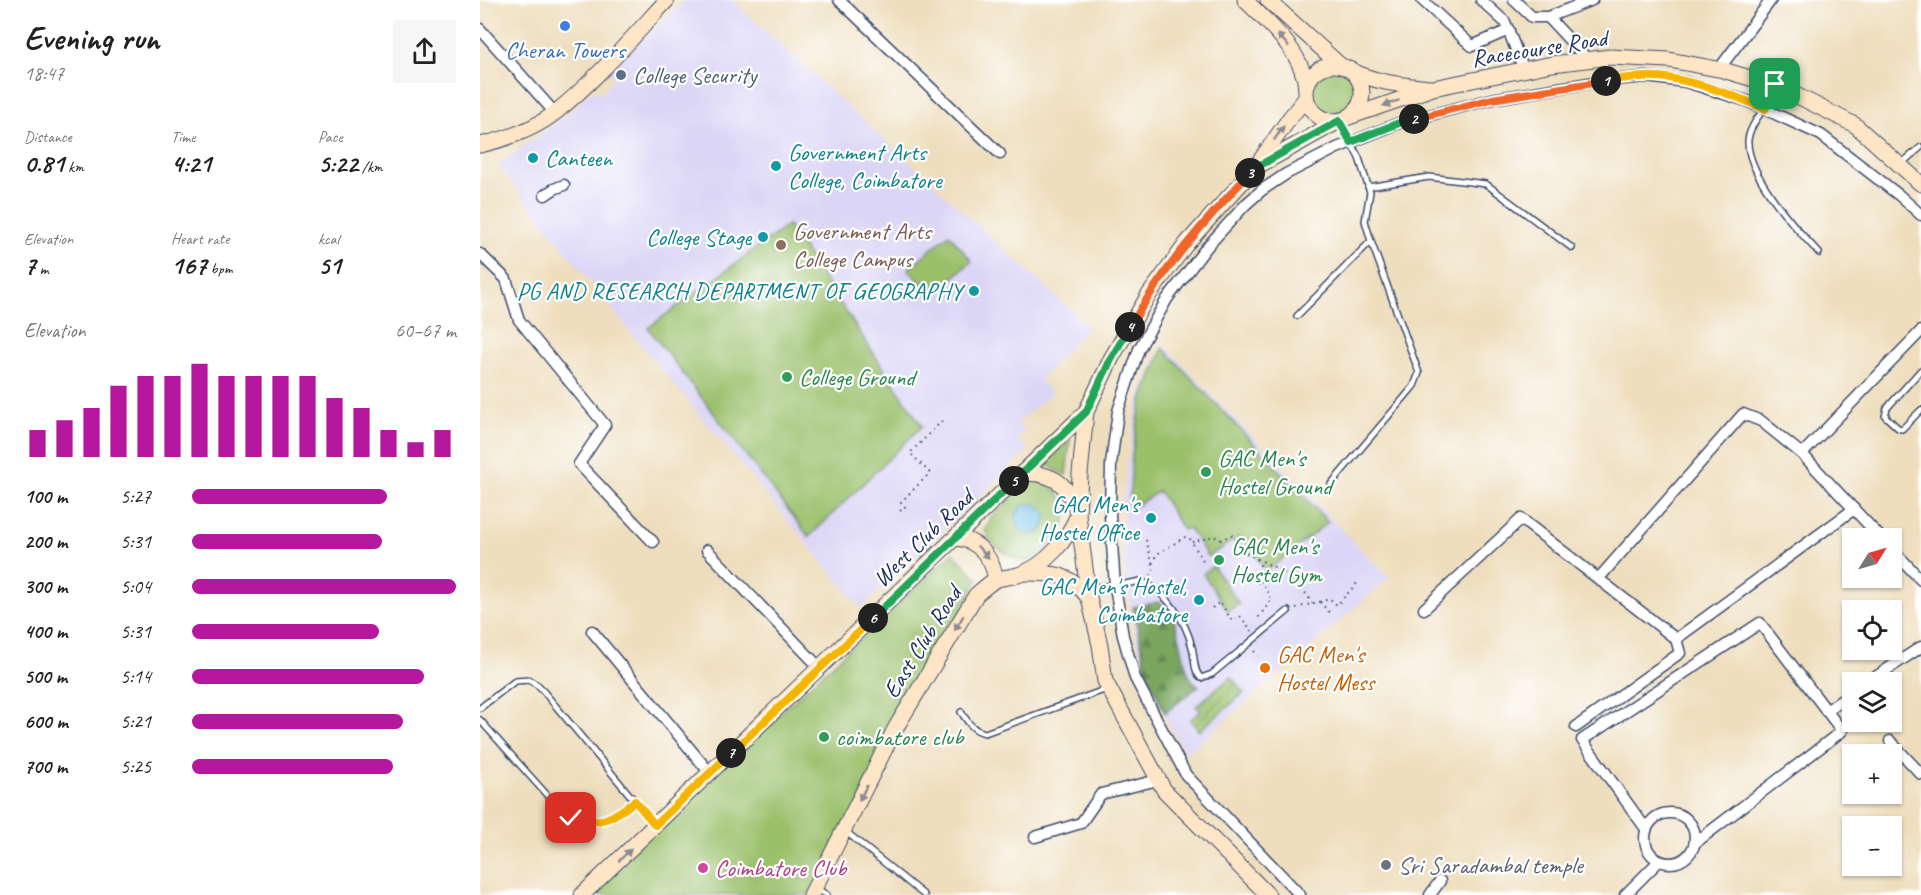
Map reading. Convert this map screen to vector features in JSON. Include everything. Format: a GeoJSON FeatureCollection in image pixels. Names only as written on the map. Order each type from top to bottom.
{"type":"FeatureCollection","features":[{"type":"Feature","properties":{"kind":"street"},"geometry":{"type":"LineString","coordinates":[[480,145],[518,133],[555,113],[667,0]]}},
{"type":"Feature","properties":{"kind":"street"},"geometry":{"type":"LineString","coordinates":[[839,0],[1000,154]]}},
{"type":"Feature","properties":{"kind":"street"},"geometry":{"type":"LineString","coordinates":[[1245,0],[1266,20],[1295,54],[1306,78],[1306,94],[1314,113],[1330,121],[1344,119],[1359,105],[1362,89],[1359,81],[1268,0]]}},
{"type":"Feature","properties":{"kind":"street"},"geometry":{"type":"LineString","coordinates":[[1422,0],[1472,45],[1490,33],[1509,30]]}},
{"type":"Feature","properties":{"kind":"street"},"geometry":{"type":"LineString","coordinates":[[1481,0],[1505,22],[1524,70]]}},
{"type":"Feature","properties":{"kind":"street"},"geometry":{"type":"LineString","coordinates":[[1514,0],[1532,18],[1548,17],[1592,0]]}},
{"type":"Feature","properties":{"kind":"street"},"geometry":{"type":"LineString","coordinates":[[1719,69],[1771,0]]}},
{"type":"Feature","properties":{"kind":"street"},"geometry":{"type":"LineString","coordinates":[[1548,17],[1588,60]]}},
{"type":"Feature","properties":{"kind":"street"},"geometry":{"type":"LineString","coordinates":[[480,29],[555,113]]}},
{"type":"Feature","properties":{"kind":"street","name":"Racecourse Road"},"geometry":{"type":"LineString","coordinates":[[1255,168],[1344,119],[1433,88],[1524,70],[1610,57],[1669,60],[1719,69],[1780,87],[1855,125],[1921,184]]}},
{"type":"Feature","properties":{"kind":"street"},"geometry":{"type":"LineString","coordinates":[[1268,895],[1164,790],[1105,681],[1078,515],[1086,412],[1112,357],[1148,296],[1186,243],[1255,168],[1306,94],[1311,76],[1317,70],[1324,66],[1345,67],[1378,80],[1433,88]]}},
{"type":"Feature","properties":{"kind":"street"},"geometry":{"type":"LineString","coordinates":[[1300,895],[1186,776],[1135,678],[1123,636],[1114,586],[1110,516],[1111,464],[1118,411],[1139,349],[1167,299],[1206,248],[1246,204],[1286,174],[1351,142],[1399,123],[1492,99],[1646,76],[1686,82],[1747,101],[1821,135],[1921,215]]}},
{"type":"Feature","properties":{"kind":"street"},"geometry":{"type":"LineString","coordinates":[[545,195],[564,186]]}},
{"type":"Feature","properties":{"kind":"street"},"geometry":{"type":"LineString","coordinates":[[480,254],[506,279],[519,320],[605,425],[579,464],[653,542]]}},
{"type":"Feature","properties":{"kind":"street"},"geometry":{"type":"LineString","coordinates":[[1802,454],[1921,331]]}},
{"type":"Feature","properties":{"kind":"street","name":"West Club Road"},"geometry":{"type":"LineString","coordinates":[[582,895],[1086,412]]}},
{"type":"Feature","properties":{"kind":"street"},"geometry":{"type":"LineString","coordinates":[[1599,578],[1743,414],[1761,421],[1802,454],[1872,528]]}},
{"type":"Feature","properties":{"kind":"street"},"geometry":{"type":"LineString","coordinates":[[1022,473],[1050,476],[1058,480],[1067,490],[1078,515],[1070,534],[1060,545],[1049,556],[1024,573]]}},
{"type":"Feature","properties":{"kind":"street"},"geometry":{"type":"LineString","coordinates":[[1676,639],[1854,509]]}},
{"type":"Feature","properties":{"kind":"street"},"geometry":{"type":"LineString","coordinates":[[1424,609],[1521,519],[1676,639],[1680,653],[1576,727]]}},
{"type":"Feature","properties":{"kind":"street"},"geometry":{"type":"LineString","coordinates":[[957,538],[965,539],[983,550],[990,560],[996,579],[1024,573],[1046,573],[1070,579],[1089,592]]}},
{"type":"Feature","properties":{"kind":"street"},"geometry":{"type":"LineString","coordinates":[[707,550],[820,668]]}},
{"type":"Feature","properties":{"kind":"street"},"geometry":{"type":"LineString","coordinates":[[1902,560],[1921,580]]}},
{"type":"Feature","properties":{"kind":"street","name":"East Club Road"},"geometry":{"type":"LineString","coordinates":[[818,892],[844,830],[906,710],[976,595],[996,579]]}},
{"type":"Feature","properties":{"kind":"street"},"geometry":{"type":"LineString","coordinates":[[1646,829],[1582,740],[1760,623],[1842,731],[1695,843],[1688,857],[1681,861],[1666,864],[1659,861],[1651,856],[1644,840],[1646,829],[1654,818],[1662,814],[1679,815],[1687,819],[1695,834],[1695,843]]}},
{"type":"Feature","properties":{"kind":"street"},"geometry":{"type":"LineString","coordinates":[[592,632],[710,773]]}},
{"type":"Feature","properties":{"kind":"street"},"geometry":{"type":"LineString","coordinates":[[1883,672],[1921,647]]}},
{"type":"Feature","properties":{"kind":"street"},"geometry":{"type":"LineString","coordinates":[[1826,711],[1842,700]]}},
{"type":"Feature","properties":{"kind":"street"},"geometry":{"type":"LineString","coordinates":[[1890,741],[1921,774]]}},
{"type":"Feature","properties":{"kind":"street"},"geometry":{"type":"LineString","coordinates":[[1035,837],[1081,824],[1101,795],[1158,780]]}},
{"type":"Feature","properties":{"kind":"street"},"geometry":{"type":"LineString","coordinates":[[1625,895],[1659,861]]}},
{"type":"Feature","properties":{"kind":"street"},"geometry":{"type":"LineString","coordinates":[[1430,895],[1440,881]]}},
{"type":"Feature","properties":{"kind":"lane"},"geometry":{"type":"LineString","coordinates":[[1780,87],[1751,130],[1748,141],[1751,159],[1768,191],[1796,228],[1820,254]]}},
{"type":"Feature","properties":{"kind":"lane"},"geometry":{"type":"LineString","coordinates":[[1331,484],[1414,386],[1419,373],[1365,221],[1370,192],[1344,119]]}},
{"type":"Feature","properties":{"kind":"lane"},"geometry":{"type":"LineString","coordinates":[[1900,165],[1921,147]]}},
{"type":"Feature","properties":{"kind":"lane"},"geometry":{"type":"LineString","coordinates":[[1368,187],[1429,177],[1486,184],[1572,248]]}},
{"type":"Feature","properties":{"kind":"lane"},"geometry":{"type":"LineString","coordinates":[[1297,316],[1371,241]]}},
{"type":"Feature","properties":{"kind":"lane"},"geometry":{"type":"LineString","coordinates":[[1921,370],[1887,408],[1886,416],[1902,429],[1921,410]]}},
{"type":"Feature","properties":{"kind":"lane"},"geometry":{"type":"LineString","coordinates":[[1089,592],[1141,581],[1160,593],[1172,605],[1185,625],[1192,647],[1195,668],[1202,678],[1212,674],[1288,611]]}},
{"type":"Feature","properties":{"kind":"lane"},"geometry":{"type":"LineString","coordinates":[[480,708],[515,681],[529,680],[539,686],[655,825]]}},
{"type":"Feature","properties":{"kind":"lane"},"geometry":{"type":"LineString","coordinates":[[961,712],[977,732],[985,733],[1109,688]]}},
{"type":"Feature","properties":{"kind":"lane"},"geometry":{"type":"LineString","coordinates":[[480,720],[563,813],[571,818],[587,823],[606,819],[615,816],[635,801]]}},
{"type":"Feature","properties":{"kind":"lane"},"geometry":{"type":"LineString","coordinates":[[844,830],[924,895]]}},
{"type":"Feature","properties":{"kind":"path"},"geometry":{"type":"LineString","coordinates":[[900,511],[905,507],[901,502],[930,473],[910,453],[945,418]]}},
{"type":"Feature","properties":{"kind":"path"},"geometry":{"type":"LineString","coordinates":[[1192,542],[1214,536],[1220,540],[1232,535],[1246,553],[1282,571],[1295,582],[1313,604]]}},
{"type":"Feature","properties":{"kind":"path"},"geometry":{"type":"LineString","coordinates":[[1152,563],[1156,554],[1185,537],[1192,542],[1204,562]]}},
{"type":"Feature","properties":{"kind":"path"},"geometry":{"type":"LineString","coordinates":[[1141,581],[1153,573],[1146,540]]}},
{"type":"Feature","properties":{"kind":"path"},"geometry":{"type":"LineString","coordinates":[[1257,558],[1266,577],[1268,590]]}},
{"type":"Feature","properties":{"kind":"path"},"geometry":{"type":"LineString","coordinates":[[1257,583],[1261,580],[1272,599],[1259,617]]}},
{"type":"Feature","properties":{"kind":"path"},"geometry":{"type":"LineString","coordinates":[[1288,611],[1330,598],[1337,605],[1359,581]]}},
{"type":"Feature","properties":{"kind":"path"},"geometry":{"type":"LineString","coordinates":[[1212,608],[1220,602],[1232,621],[1240,616],[1256,637]]}},
{"type":"Feature","properties":{"kind":"path"},"geometry":{"type":"LineString","coordinates":[[1320,602],[1329,612]]}},
{"type":"Feature","properties":{"kind":"shaded area","name":"Government Arts College Campus"},"geometry":{"type":"Polygon","coordinates":[[[685,0],[732,0],[1088,326],[1040,380],[1052,393],[1017,423],[1024,431],[1018,438],[1028,451],[861,608],[631,333],[498,165],[567,114],[586,94],[591,91],[603,92],[613,79],[608,70],[685,0]]]}},
{"type":"Feature","properties":{"kind":"shaded area"},"geometry":{"type":"Polygon","coordinates":[[[1163,344],[1389,578],[1186,754],[1145,674],[1124,567],[1123,501],[1128,458],[1139,397],[1163,344]]]}},
{"type":"Feature","properties":{"kind":"green space"},"geometry":{"type":"Polygon","coordinates":[[[1334,69],[1351,76],[1358,93],[1351,110],[1334,117],[1317,110],[1310,93],[1317,76],[1334,69]]]}},
{"type":"Feature","properties":{"kind":"green space","name":"College Ground"},"geometry":{"type":"Polygon","coordinates":[[[788,225],[922,426],[809,537],[648,328],[788,225]]]}},
{"type":"Feature","properties":{"kind":"green space"},"geometry":{"type":"Polygon","coordinates":[[[949,234],[972,261],[932,296],[908,269],[949,234]]]}},
{"type":"Feature","properties":{"kind":"green space","name":"GAC Men's Hostel Ground"},"geometry":{"type":"Polygon","coordinates":[[[1163,348],[1328,522],[1267,571],[1240,536],[1208,557],[1189,528],[1183,530],[1159,491],[1129,510],[1132,454],[1142,399],[1163,348]]]}},
{"type":"Feature","properties":{"kind":"green space"},"geometry":{"type":"Polygon","coordinates":[[[1070,439],[1066,475],[1045,464],[1070,439]]]}},
{"type":"Feature","properties":{"kind":"green space"},"geometry":{"type":"Polygon","coordinates":[[[1030,479],[1046,483],[1057,491],[1065,507],[1065,519],[1054,541],[1042,553],[1031,560],[1022,561],[1003,552],[985,531],[991,518],[1030,479]]]}},
{"type":"Feature","properties":{"kind":"green space","name":"coimbatore club"},"geometry":{"type":"Polygon","coordinates":[[[953,553],[978,579],[809,895],[584,895],[953,553]]]}},
{"type":"Feature","properties":{"kind":"green space"},"geometry":{"type":"Polygon","coordinates":[[[1213,566],[1239,604],[1228,611],[1203,574],[1213,566]]]}},
{"type":"Feature","properties":{"kind":"green space"},"geometry":{"type":"Polygon","coordinates":[[[1158,602],[1168,610],[1174,621],[1187,671],[1199,686],[1165,713],[1147,673],[1133,607],[1158,602]]]}},
{"type":"Feature","properties":{"kind":"green space"},"geometry":{"type":"Polygon","coordinates":[[[1231,677],[1244,693],[1199,731],[1190,720],[1201,711],[1196,706],[1231,677]]]}},
{"type":"Feature","properties":{"kind":"water"},"geometry":{"type":"Polygon","coordinates":[[[1031,504],[1037,505],[1045,513],[1045,525],[1037,533],[1031,534],[1025,533],[1017,525],[1016,519],[1017,513],[1025,505],[1031,504]]]}},
{"type":"Feature","properties":{"kind":"place","name":"Cheran Towers"},"geometry":{"type":"Point","coordinates":[565,26]}},
{"type":"Feature","properties":{"kind":"place","name":"College Security"},"geometry":{"type":"Point","coordinates":[621,75]}},
{"type":"Feature","properties":{"kind":"place","name":"Canteen"},"geometry":{"type":"Point","coordinates":[533,158]}},
{"type":"Feature","properties":{"kind":"place","name":"Government Arts College, Coimbatore"},"geometry":{"type":"Point","coordinates":[776,166]}},
{"type":"Feature","properties":{"kind":"place","name":"College Stage"},"geometry":{"type":"Point","coordinates":[763,237]}},
{"type":"Feature","properties":{"kind":"place","name":"Government Arts College Campus"},"geometry":{"type":"Point","coordinates":[781,245]}},
{"type":"Feature","properties":{"kind":"place","name":"PG AND RESEARCH DEPARTMENT OF GEOGRAPHY"},"geometry":{"type":"Point","coordinates":[974,291]}},
{"type":"Feature","properties":{"kind":"place","name":"College Ground"},"geometry":{"type":"Point","coordinates":[787,377]}},
{"type":"Feature","properties":{"kind":"place","name":"GAC Men's Hostel Ground"},"geometry":{"type":"Point","coordinates":[1206,472]}},
{"type":"Feature","properties":{"kind":"place","name":"GAC Men's Hostel Office"},"geometry":{"type":"Point","coordinates":[1151,518]}},
{"type":"Feature","properties":{"kind":"place","name":"GAC Men's Hostel Gym"},"geometry":{"type":"Point","coordinates":[1219,560]}},
{"type":"Feature","properties":{"kind":"place","name":"GAC Men's Hostel, Coimbatore"},"geometry":{"type":"Point","coordinates":[1199,600]}},
{"type":"Feature","properties":{"kind":"place","name":"GAC Men's Hostel Mess"},"geometry":{"type":"Point","coordinates":[1265,668]}},
{"type":"Feature","properties":{"kind":"place","name":"coimbatore club"},"geometry":{"type":"Point","coordinates":[824,737]}},
{"type":"Feature","properties":{"kind":"place","name":"Sri Saradambal temple"},"geometry":{"type":"Point","coordinates":[1386,865]}},
{"type":"Feature","properties":{"kind":"place","name":"Coimbatore Club"},"geometry":{"type":"Point","coordinates":[703,868]}},
{"type":"Feature","properties":{"kind":"route"},"geometry":{"type":"LineString","coordinates":[[571,818],[587,823],[615,816],[635,801],[655,825],[1086,412],[1112,357],[1148,296],[1186,243],[1255,168],[1339,121],[1351,142],[1399,123],[1492,99],[1646,76],[1686,82],[1765,109],[1780,87],[1775,84]]}}]}
